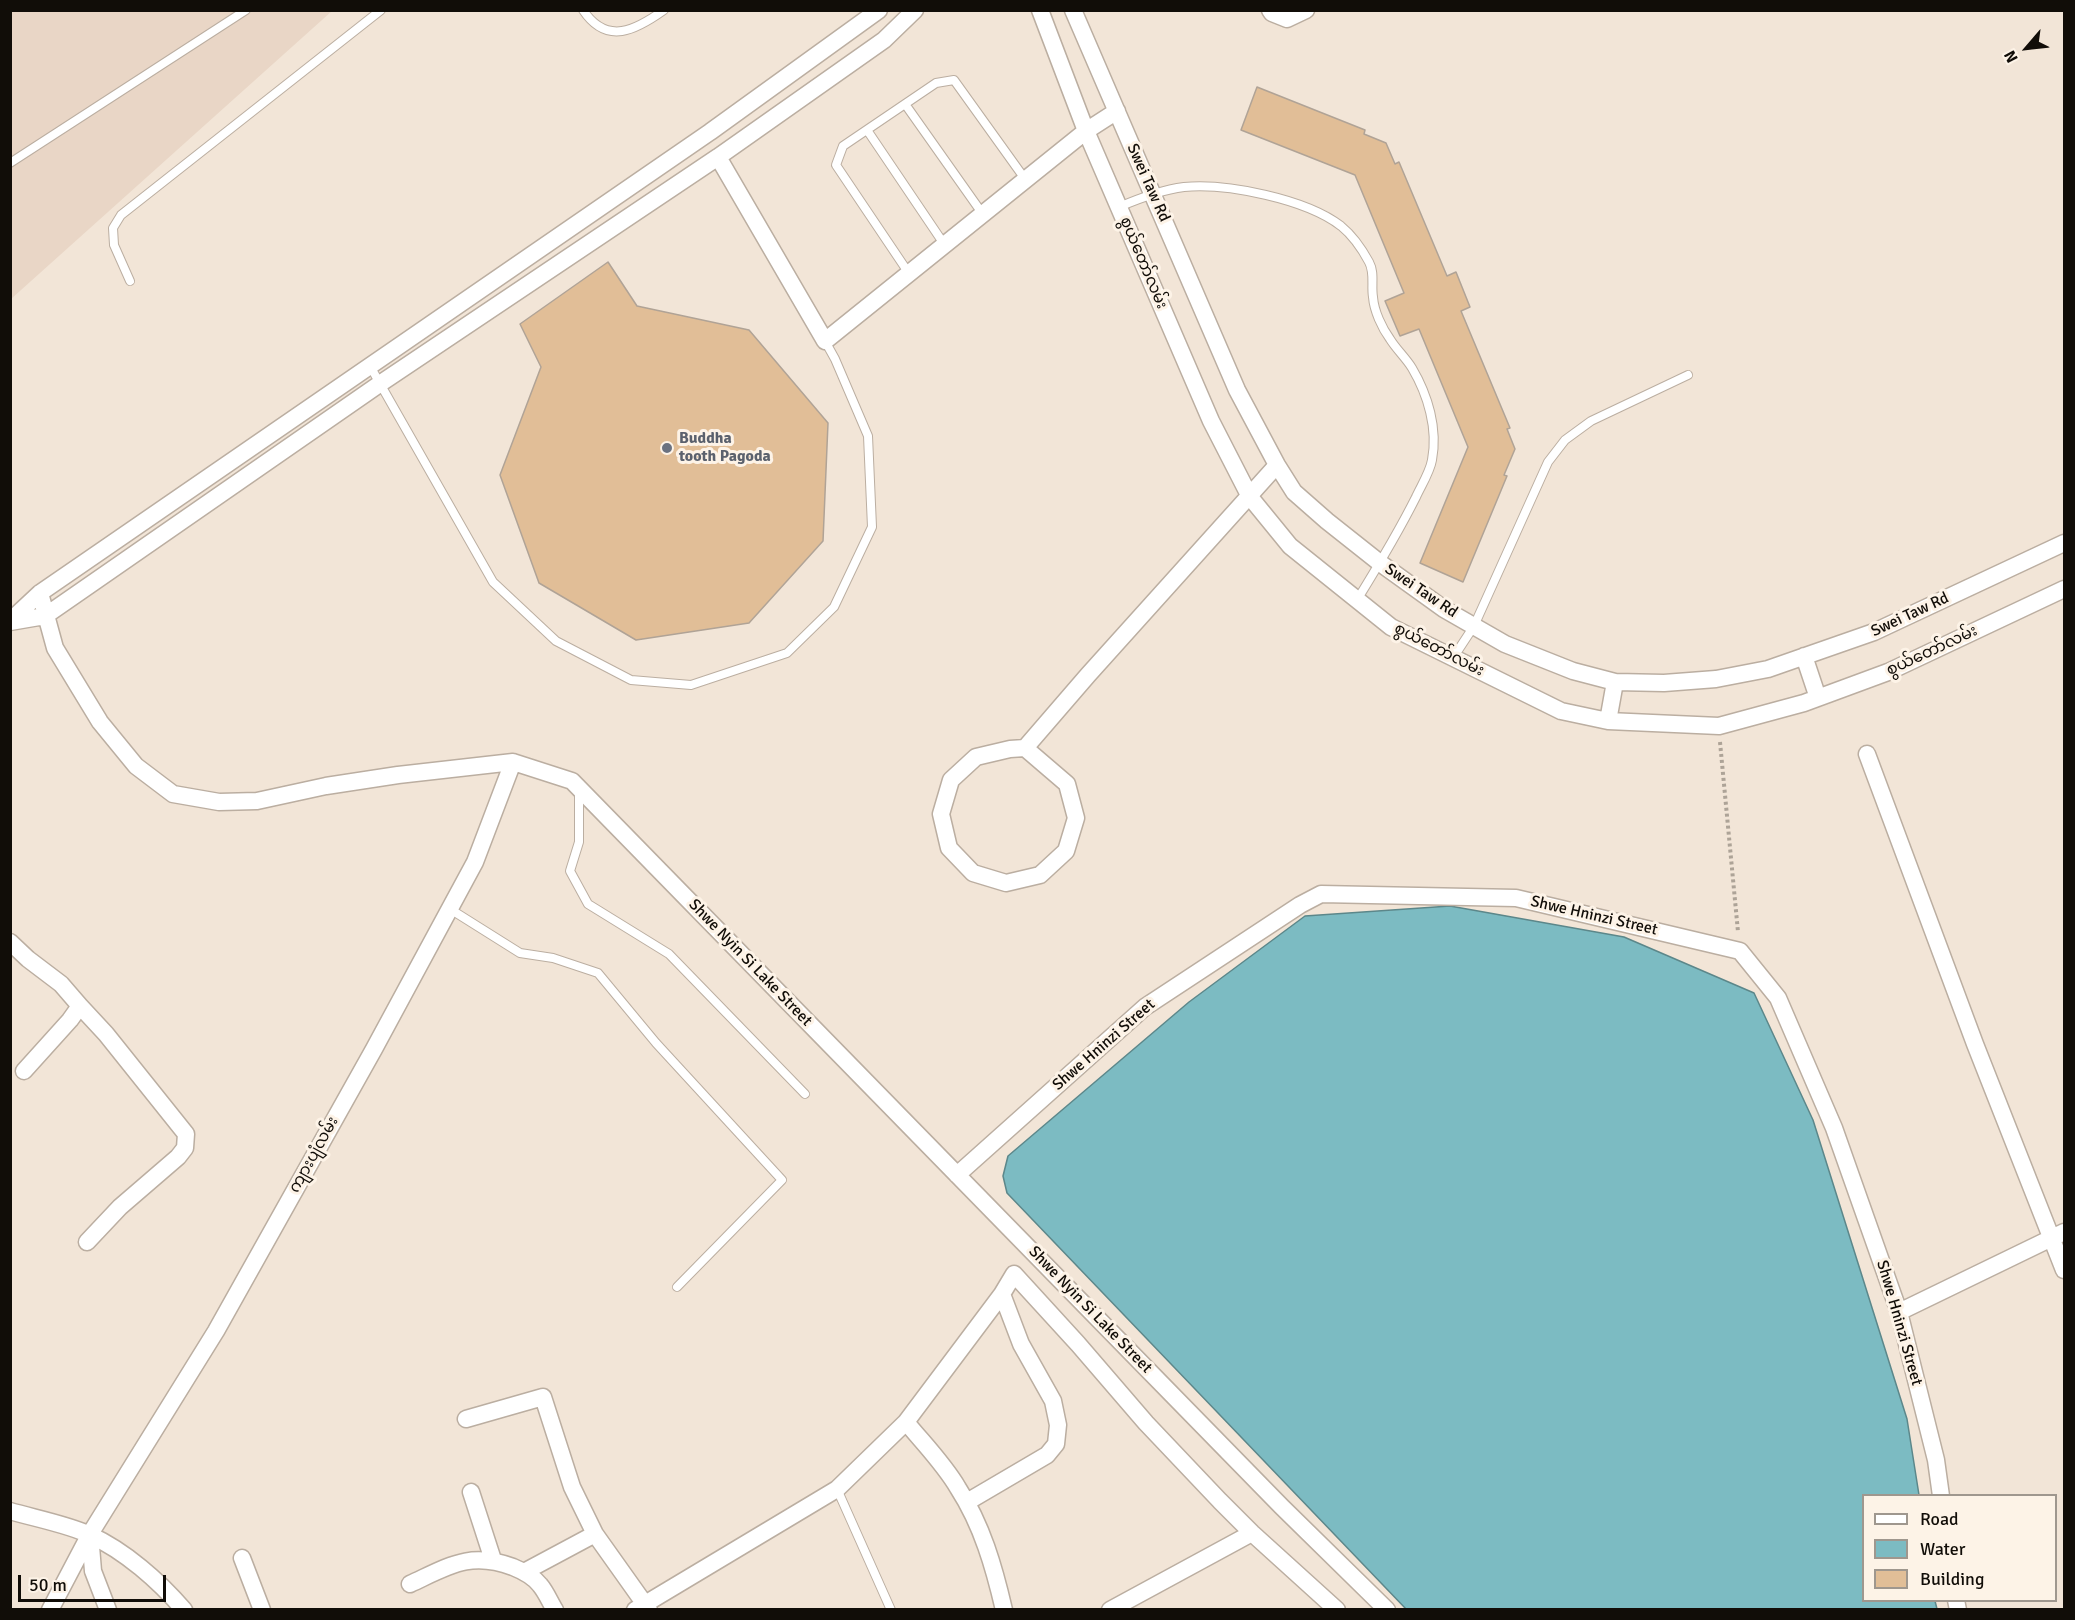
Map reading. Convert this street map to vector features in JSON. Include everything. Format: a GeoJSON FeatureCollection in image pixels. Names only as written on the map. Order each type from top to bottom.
{"type":"FeatureCollection","features":[{"type":"Feature","properties":{"kind":"street"},"geometry":{"type":"LineString","coordinates":[[10,621],[40,593],[710,132],[879,10]]}},
{"type":"Feature","properties":{"kind":"street"},"geometry":{"type":"LineString","coordinates":[[10,621],[45,616],[381,383],[718,157],[884,40],[915,10]]}},
{"type":"Feature","properties":{"kind":"street","name":"စွယ်တော်လမ်း"},"geometry":{"type":"LineString","coordinates":[[1040,10],[1086,131],[1211,421],[1250,497],[1290,546],[1391,627],[1561,711],[1608,721],[1719,726],[1818,698],[1888,672],[2064,589]]}},
{"type":"Feature","properties":{"kind":"street","name":"Swei Taw Rd"},"geometry":{"type":"LineString","coordinates":[[1073,10],[1237,390],[1294,492],[1380,563],[1444,609],[1505,644],[1573,671],[1615,682],[1716,680],[1768,669],[1874,632],[2064,543]]}},
{"type":"Feature","properties":{"kind":"street"},"geometry":{"type":"LineString","coordinates":[[1270,10],[1287,19],[1306,10]]}},
{"type":"Feature","properties":{"kind":"street"},"geometry":{"type":"LineString","coordinates":[[718,157],[825,341],[1025,179],[1086,131],[1117,111]]}},
{"type":"Feature","properties":{"kind":"street"},"geometry":{"type":"LineString","coordinates":[[1025,748],[1067,784],[1076,818],[1066,852],[1040,875],[1006,883],[973,873],[950,848],[941,814],[951,780],[976,757],[1025,748],[1277,465]]}},
{"type":"Feature","properties":{"kind":"street","name":"Shwe Nyin Si Lake Street"},"geometry":{"type":"LineString","coordinates":[[40,593],[54,648],[100,722],[136,766],[173,794],[219,802],[257,801],[336,784],[513,762],[572,781],[1282,1507],[1387,1610]]}},
{"type":"Feature","properties":{"kind":"street"},"geometry":{"type":"LineString","coordinates":[[1804,656],[1818,698]]}},
{"type":"Feature","properties":{"kind":"street"},"geometry":{"type":"LineString","coordinates":[[1608,721],[1615,682]]}},
{"type":"Feature","properties":{"kind":"street"},"geometry":{"type":"LineString","coordinates":[[1867,754],[1975,1044],[2058,1235],[2064,1270]]}},
{"type":"Feature","properties":{"kind":"street","name":"ကျားပျံလမ်း"},"geometry":{"type":"LineString","coordinates":[[51,1609],[90,1534],[216,1331],[374,1049],[475,862],[513,762]]}},
{"type":"Feature","properties":{"kind":"street","name":"Shwe Hninzi Street"},"geometry":{"type":"LineString","coordinates":[[957,1175],[1145,1007],[1300,905],[1321,894],[1516,898],[1740,951],[1778,998],[1834,1128],[1899,1312],[1936,1460],[1941,1494]]}},
{"type":"Feature","properties":{"kind":"street"},"geometry":{"type":"LineString","coordinates":[[10,942],[61,984],[106,1034],[186,1134],[185,1148],[178,1157],[127,1200],[87,1242]]}},
{"type":"Feature","properties":{"kind":"street"},"geometry":{"type":"LineString","coordinates":[[24,1071],[80,1006]]}},
{"type":"Feature","properties":{"kind":"street"},"geometry":{"type":"LineString","coordinates":[[1899,1312],[2058,1235]]}},
{"type":"Feature","properties":{"kind":"street"},"geometry":{"type":"LineString","coordinates":[[466,1419],[543,1397],[572,1488],[595,1534],[643,1607],[837,1490],[906,1422],[1002,1294],[1014,1274],[1146,1423],[1252,1533],[1338,1610]]}},
{"type":"Feature","properties":{"kind":"street"},"geometry":{"type":"LineString","coordinates":[[967,1502],[1047,1455],[1056,1444],[1058,1425],[1053,1401],[1021,1344],[1002,1294]]}},
{"type":"Feature","properties":{"kind":"street"},"geometry":{"type":"LineString","coordinates":[[906,1422],[943,1465],[967,1502],[984,1538],[994,1567],[1004,1610]]}},
{"type":"Feature","properties":{"kind":"street"},"geometry":{"type":"LineString","coordinates":[[471,1492],[493,1560]]}},
{"type":"Feature","properties":{"kind":"street"},"geometry":{"type":"LineString","coordinates":[[10,1511],[90,1534],[126,1557],[162,1587],[184,1610]]}},
{"type":"Feature","properties":{"kind":"street"},"geometry":{"type":"LineString","coordinates":[[1110,1610],[1252,1533]]}},
{"type":"Feature","properties":{"kind":"street"},"geometry":{"type":"LineString","coordinates":[[90,1534],[93,1571],[108,1610]]}},
{"type":"Feature","properties":{"kind":"street"},"geometry":{"type":"LineString","coordinates":[[524,1572],[595,1534]]}},
{"type":"Feature","properties":{"kind":"street"},"geometry":{"type":"LineString","coordinates":[[242,1558],[262,1610]]}},
{"type":"Feature","properties":{"kind":"street"},"geometry":{"type":"LineString","coordinates":[[410,1584],[452,1564],[478,1559],[493,1560],[524,1572],[539,1584],[555,1610]]}},
{"type":"Feature","properties":{"kind":"lane"},"geometry":{"type":"LineString","coordinates":[[10,163],[246,10]]}},
{"type":"Feature","properties":{"kind":"lane"},"geometry":{"type":"LineString","coordinates":[[130,281],[114,245],[113,228],[121,215],[381,10]]}},
{"type":"Feature","properties":{"kind":"lane"},"geometry":{"type":"LineString","coordinates":[[583,10],[589,19],[608,32],[621,32],[642,26],[664,10]]}},
{"type":"Feature","properties":{"kind":"lane"},"geometry":{"type":"LineString","coordinates":[[908,272],[836,165],[843,146],[936,82],[954,80],[1025,179]]}},
{"type":"Feature","properties":{"kind":"lane"},"geometry":{"type":"LineString","coordinates":[[906,104],[982,213]]}},
{"type":"Feature","properties":{"kind":"lane"},"geometry":{"type":"LineString","coordinates":[[867,129],[944,244]]}},
{"type":"Feature","properties":{"kind":"lane"},"geometry":{"type":"LineString","coordinates":[[1119,207],[1153,193],[1184,187],[1228,188],[1254,192],[1320,214],[1341,226],[1359,245],[1371,265],[1372,298],[1380,319],[1390,340],[1412,368],[1421,385],[1430,411],[1434,434],[1432,461],[1400,529],[1357,600]]}},
{"type":"Feature","properties":{"kind":"lane"},"geometry":{"type":"LineString","coordinates":[[370,366],[493,582],[556,641],[575,651],[631,680],[691,685],[788,653],[834,607],[872,527],[868,436],[825,341]]}},
{"type":"Feature","properties":{"kind":"lane"},"geometry":{"type":"LineString","coordinates":[[1454,658],[1474,626],[1548,462],[1565,440],[1591,421],[1688,375]]}},
{"type":"Feature","properties":{"kind":"lane"},"geometry":{"type":"LineString","coordinates":[[579,788],[579,842],[570,872],[588,904],[669,954],[804,1094]]}},
{"type":"Feature","properties":{"kind":"lane"},"geometry":{"type":"LineString","coordinates":[[450,909],[520,953],[553,958],[598,973],[656,1043],[782,1180],[677,1287]]}},
{"type":"Feature","properties":{"kind":"lane"},"geometry":{"type":"LineString","coordinates":[[837,1490],[891,1610]]}},
{"type":"Feature","properties":{"kind":"path"},"geometry":{"type":"LineString","coordinates":[[1719,726],[1740,951]]}},
{"type":"Feature","properties":{"kind":"shaded area"},"geometry":{"type":"Polygon","coordinates":[[[11,11],[332,11],[11,299],[11,11]]]}},
{"type":"Feature","properties":{"kind":"water"},"geometry":{"type":"Polygon","coordinates":[[[1450,906],[1624,937],[1754,993],[1813,1120],[1907,1419],[1919,1494],[1862,1494],[1862,1602],[1935,1602],[1937,1609],[1406,1609],[1007,1193],[1003,1176],[1008,1156],[1189,1002],[1305,916],[1450,906]]]}},
{"type":"Feature","properties":{"kind":"building"},"geometry":{"type":"Polygon","coordinates":[[[1257,87],[1365,130],[1364,134],[1386,143],[1395,164],[1399,162],[1447,276],[1456,272],[1470,307],[1461,311],[1510,428],[1507,429],[1515,449],[1504,475],[1507,476],[1463,582],[1420,563],[1468,447],[1419,329],[1400,336],[1385,301],[1404,293],[1355,175],[1241,130],[1257,87]]]}},
{"type":"Feature","properties":{"kind":"building","name":"Buddha tooth Pagoda"},"geometry":{"type":"Polygon","coordinates":[[[608,262],[637,306],[749,330],[828,423],[823,541],[749,623],[636,640],[539,583],[500,475],[541,367],[520,324],[608,262]]]}},
{"type":"Feature","properties":{"kind":"place","name":"Buddha tooth Pagoda"},"geometry":{"type":"Point","coordinates":[667,448]}}]}
